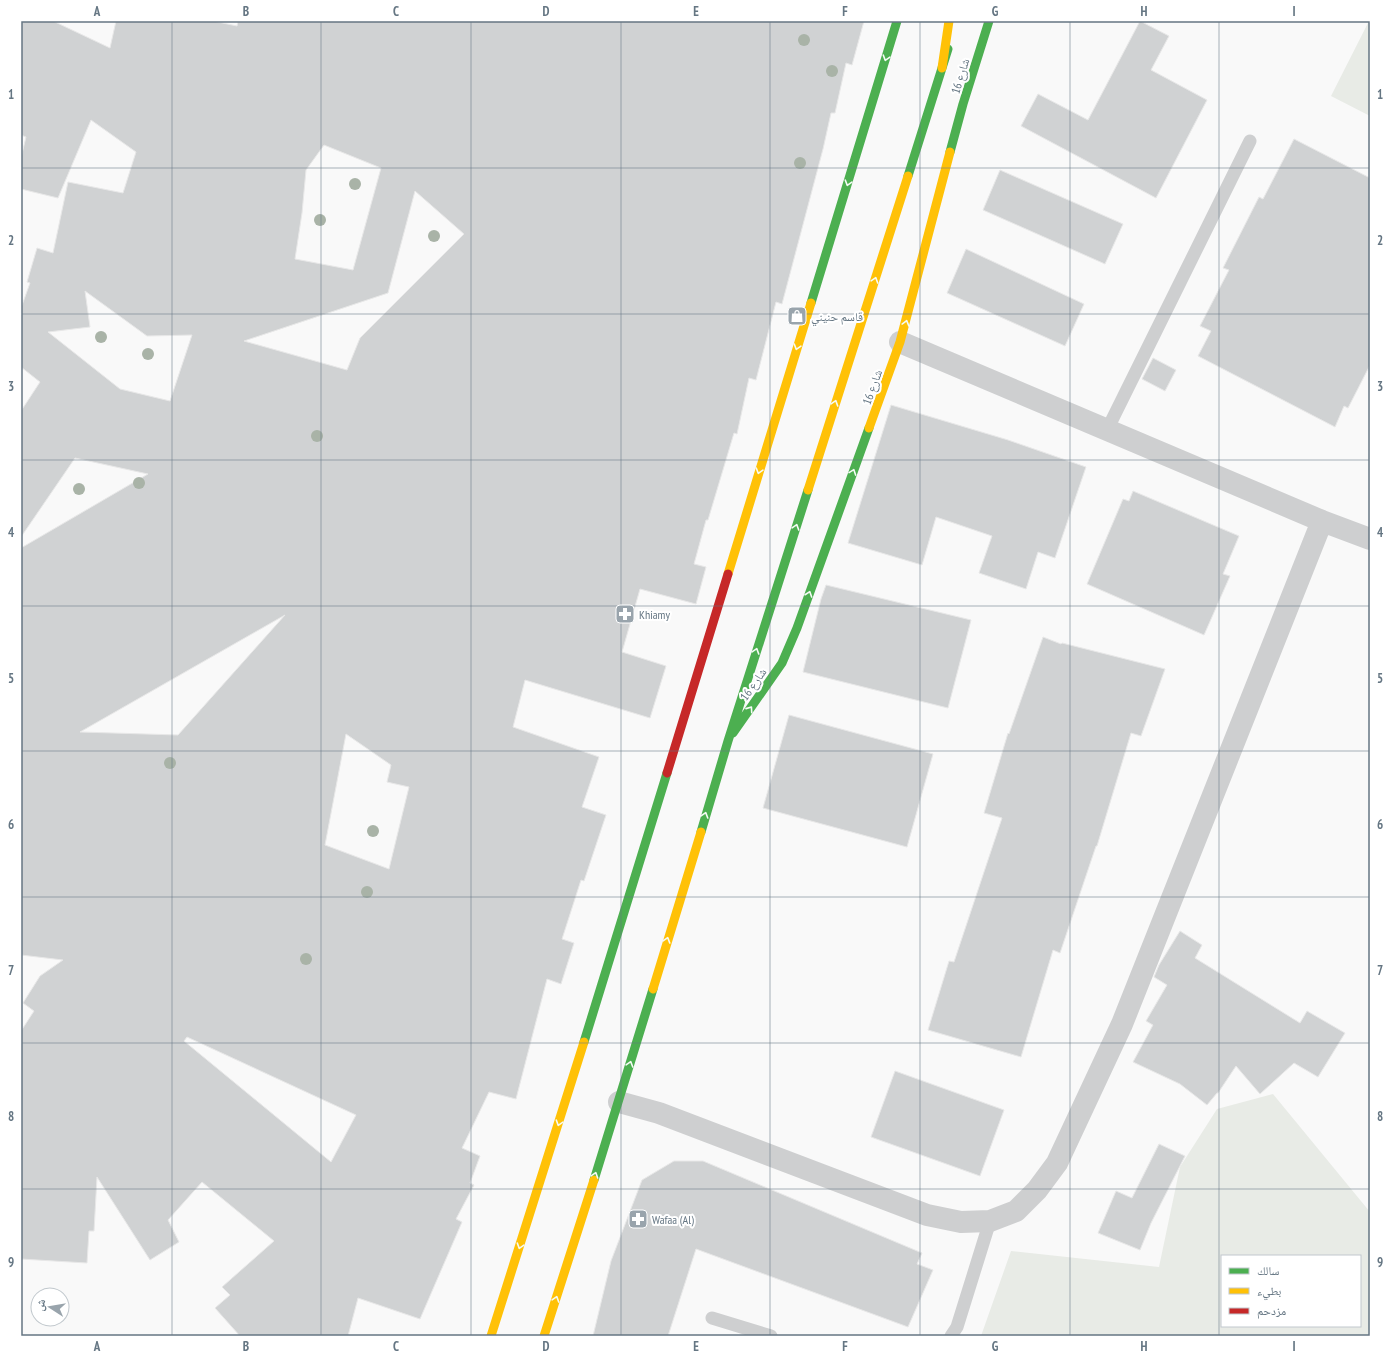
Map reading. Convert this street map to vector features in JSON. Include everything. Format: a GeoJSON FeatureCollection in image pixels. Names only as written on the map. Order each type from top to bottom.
{"type":"FeatureCollection","features":[{"type":"Feature","properties":{"kind":"main road"},"geometry":{"type":"LineString","coordinates":[[491,1336],[571,1085],[897,21]]}},
{"type":"Feature","properties":{"kind":"main road"},"geometry":{"type":"LineString","coordinates":[[544,1336],[619,1102],[740,702],[942,68],[949,21]]}},
{"type":"Feature","properties":{"kind":"main road","name":"شارع 16"},"geometry":{"type":"LineString","coordinates":[[942,68],[956,21]]}},
{"type":"Feature","properties":{"kind":"main road","name":"شارع 16"},"geometry":{"type":"LineString","coordinates":[[728,741],[782,663],[797,628],[900,342],[963,104],[989,21]]}},
{"type":"Feature","properties":{"kind":"street"},"geometry":{"type":"LineString","coordinates":[[900,342],[1322,521],[1370,539]]}},
{"type":"Feature","properties":{"kind":"street"},"geometry":{"type":"LineString","coordinates":[[619,1102],[659,1113],[927,1215],[961,1222],[990,1221],[1016,1211],[1037,1190],[1057,1163],[1122,1024],[1322,521]]}},
{"type":"Feature","properties":{"kind":"lane"},"geometry":{"type":"LineString","coordinates":[[1107,430],[1250,140]]}},
{"type":"Feature","properties":{"kind":"lane"},"geometry":{"type":"LineString","coordinates":[[951,1336],[957,1327],[990,1221]]}},
{"type":"Feature","properties":{"kind":"lane"},"geometry":{"type":"LineString","coordinates":[[712,1318],[771,1336]]}},
{"type":"Feature","properties":{"kind":"shaded area"},"geometry":{"type":"Polygon","coordinates":[[[1370,21],[1370,116],[1331,96],[1370,21]]]}},
{"type":"Feature","properties":{"kind":"shaded area"},"geometry":{"type":"Polygon","coordinates":[[[1273,1094],[1370,1212],[1370,1336],[981,1336],[1011,1251],[1159,1267],[1180,1167],[1217,1109],[1273,1094]]]}},
{"type":"Feature","properties":{"kind":"building"},"geometry":{"type":"Polygon","coordinates":[[[21,21],[53,21],[110,48],[116,21],[213,21],[237,26],[238,21],[864,21],[852,65],[846,63],[835,113],[831,113],[782,304],[776,302],[756,380],[749,378],[737,434],[734,433],[708,520],[706,520],[694,564],[706,567],[696,604],[640,589],[622,652],[666,666],[650,718],[525,680],[513,727],[599,757],[582,807],[606,815],[584,881],[581,880],[562,939],[574,943],[561,984],[547,979],[516,1099],[489,1092],[462,1148],[480,1156],[470,1183],[474,1185],[456,1219],[462,1222],[420,1319],[358,1298],[348,1336],[240,1336],[215,1308],[230,1295],[222,1287],[274,1241],[202,1182],[168,1220],[179,1242],[150,1260],[97,1177],[94,1231],[89,1231],[87,1263],[21,1259],[21,1031],[34,1011],[23,1003],[40,976],[63,960],[21,955],[21,548],[148,474],[75,458],[21,537],[21,411],[40,382],[21,367],[21,308],[30,283],[27,282],[37,248],[53,253],[68,182],[123,193],[136,152],[91,120],[58,198],[21,189],[21,158],[26,137],[21,135],[21,21]],[[324,145],[306,170],[302,213],[295,259],[353,270],[381,168],[324,145]],[[415,191],[388,293],[244,341],[347,370],[360,338],[464,234],[415,191]],[[85,291],[90,327],[48,332],[120,389],[170,401],[192,335],[147,336],[85,291]],[[285,615],[80,732],[178,735],[285,615]],[[346,734],[325,845],[389,869],[409,787],[387,782],[391,765],[346,734]],[[187,1037],[184,1041],[331,1162],[356,1115],[187,1037]]]}},
{"type":"Feature","properties":{"kind":"building"},"geometry":{"type":"Polygon","coordinates":[[[1140,21],[1169,36],[1151,70],[1207,100],[1156,198],[1021,126],[1038,94],[1088,120],[1140,21]]]}},
{"type":"Feature","properties":{"kind":"building"},"geometry":{"type":"Polygon","coordinates":[[[1294,139],[1370,178],[1370,365],[1348,408],[1344,406],[1335,427],[1198,356],[1211,331],[1200,326],[1229,270],[1223,268],[1259,197],[1263,199],[1294,139]]]}},
{"type":"Feature","properties":{"kind":"building"},"geometry":{"type":"Polygon","coordinates":[[[1000,170],[1123,224],[1105,264],[983,210],[1000,170]]]}},
{"type":"Feature","properties":{"kind":"building"},"geometry":{"type":"Polygon","coordinates":[[[966,249],[1084,304],[1065,346],[947,293],[966,249]]]}},
{"type":"Feature","properties":{"kind":"building"},"geometry":{"type":"Polygon","coordinates":[[[1153,358],[1176,370],[1165,391],[1142,379],[1153,358]]]}},
{"type":"Feature","properties":{"kind":"building"},"geometry":{"type":"Polygon","coordinates":[[[891,405],[1008,440],[1086,467],[1055,558],[1038,552],[1026,589],[979,573],[992,536],[936,517],[922,565],[848,543],[891,405]]]}},
{"type":"Feature","properties":{"kind":"building"},"geometry":{"type":"Polygon","coordinates":[[[1133,491],[1239,536],[1223,574],[1230,576],[1204,635],[1087,584],[1123,499],[1129,501],[1133,491]]]}},
{"type":"Feature","properties":{"kind":"building"},"geometry":{"type":"Polygon","coordinates":[[[826,585],[971,620],[948,708],[803,672],[821,599],[826,585]]]}},
{"type":"Feature","properties":{"kind":"building"},"geometry":{"type":"Polygon","coordinates":[[[1043,637],[1061,644],[1062,643],[1165,669],[1141,736],[1131,733],[1097,846],[1060,953],[1053,950],[1021,1057],[928,1030],[949,961],[954,962],[1002,818],[984,813],[1008,733],[1009,734],[1043,637]]]}},
{"type":"Feature","properties":{"kind":"building"},"geometry":{"type":"Polygon","coordinates":[[[789,715],[933,754],[907,847],[763,808],[789,715]]]}},
{"type":"Feature","properties":{"kind":"building"},"geometry":{"type":"Polygon","coordinates":[[[1180,931],[1202,945],[1195,958],[1300,1023],[1307,1011],[1345,1033],[1318,1077],[1294,1063],[1260,1094],[1236,1066],[1218,1093],[1207,1105],[1180,1084],[1133,1062],[1153,1025],[1146,1021],[1167,985],[1154,977],[1159,965],[1180,931]]]}},
{"type":"Feature","properties":{"kind":"building"},"geometry":{"type":"Polygon","coordinates":[[[895,1071],[1004,1110],[980,1176],[871,1137],[895,1071]]]}},
{"type":"Feature","properties":{"kind":"building"},"geometry":{"type":"Polygon","coordinates":[[[1159,1144],[1185,1156],[1151,1223],[1140,1250],[1098,1233],[1116,1191],[1132,1198],[1159,1144]]]}},
{"type":"Feature","properties":{"kind":"building"},"geometry":{"type":"Polygon","coordinates":[[[674,1161],[703,1161],[922,1253],[917,1264],[933,1270],[908,1327],[696,1249],[668,1336],[593,1336],[611,1261],[642,1180],[674,1161]]]}},
{"type":"Feature","properties":{"kind":"traffic: fast"},"geometry":{"type":"LineString","coordinates":[[811,303],[897,21]]}},
{"type":"Feature","properties":{"kind":"traffic: fast"},"geometry":{"type":"LineString","coordinates":[[950,152],[963,104],[989,21]]}},
{"type":"Feature","properties":{"kind":"traffic: fast"},"geometry":{"type":"LineString","coordinates":[[908,176],[948,49]]}},
{"type":"Feature","properties":{"kind":"traffic: fast"},"geometry":{"type":"LineString","coordinates":[[733,733],[782,663],[797,628],[869,428]]}},
{"type":"Feature","properties":{"kind":"traffic: fast"},"geometry":{"type":"LineString","coordinates":[[701,832],[728,741],[808,490]]}},
{"type":"Feature","properties":{"kind":"traffic: fast"},"geometry":{"type":"LineString","coordinates":[[584,1042],[667,773]]}},
{"type":"Feature","properties":{"kind":"traffic: fast"},"geometry":{"type":"LineString","coordinates":[[594,1180],[653,989]]}},
{"type":"Feature","properties":{"kind":"traffic: slow"},"geometry":{"type":"LineString","coordinates":[[942,68],[949,21]]}},
{"type":"Feature","properties":{"kind":"traffic: slow"},"geometry":{"type":"LineString","coordinates":[[869,428],[900,342],[950,152]]}},
{"type":"Feature","properties":{"kind":"traffic: slow"},"geometry":{"type":"LineString","coordinates":[[808,490],[908,176]]}},
{"type":"Feature","properties":{"kind":"traffic: slow"},"geometry":{"type":"LineString","coordinates":[[728,574],[811,303]]}},
{"type":"Feature","properties":{"kind":"traffic: slow"},"geometry":{"type":"LineString","coordinates":[[653,989],[701,832]]}},
{"type":"Feature","properties":{"kind":"traffic: slow"},"geometry":{"type":"LineString","coordinates":[[491,1336],[584,1042]]}},
{"type":"Feature","properties":{"kind":"traffic: slow"},"geometry":{"type":"LineString","coordinates":[[544,1336],[594,1180]]}},
{"type":"Feature","properties":{"kind":"traffic: jam"},"geometry":{"type":"LineString","coordinates":[[667,773],[728,574]]}},
{"type":"Feature","properties":{"kind":"place","name":"قاسم حنيني"},"geometry":{"type":"Point","coordinates":[797,316]}},
{"type":"Feature","properties":{"kind":"place","name":"Khiamy"},"geometry":{"type":"Point","coordinates":[625,614]}},
{"type":"Feature","properties":{"kind":"place","name":"Wafaa (Al)"},"geometry":{"type":"Point","coordinates":[638,1219]}}]}
